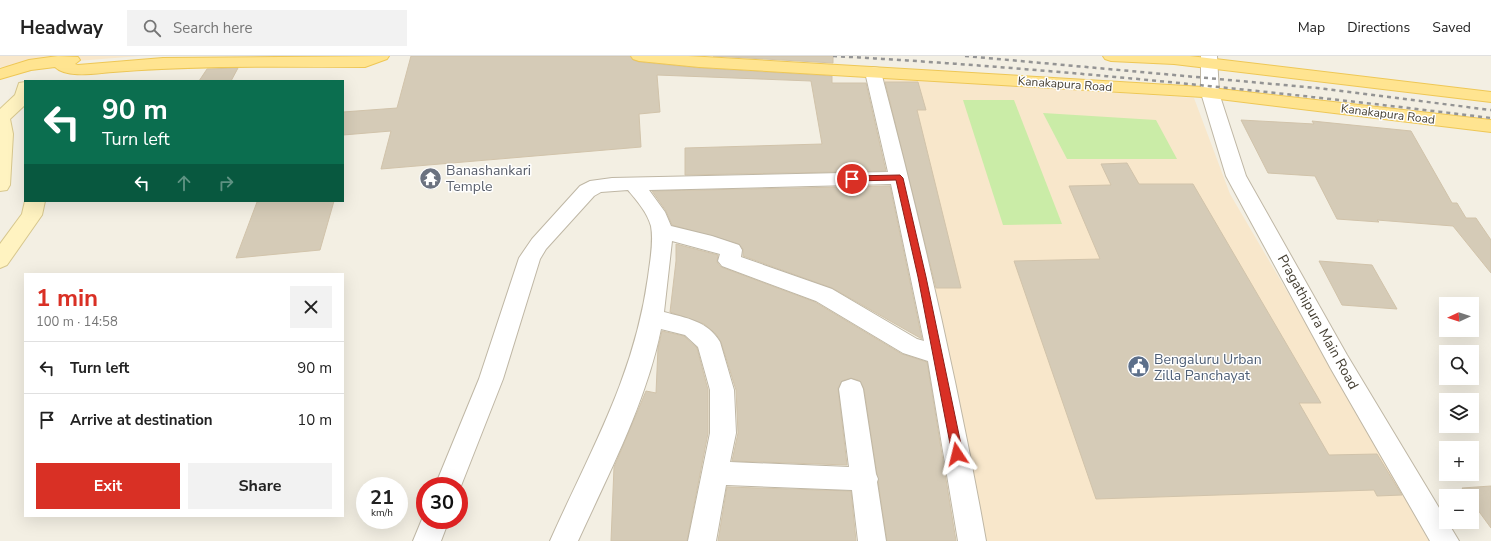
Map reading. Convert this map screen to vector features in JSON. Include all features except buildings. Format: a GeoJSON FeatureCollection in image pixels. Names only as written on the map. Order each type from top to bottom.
{"type":"FeatureCollection","features":[{"type":"Feature","properties":{"kind":"main road"},"geometry":{"type":"LineString","coordinates":[[0,74],[31,60],[58,61],[103,56]]}},
{"type":"Feature","properties":{"kind":"main road"},"geometry":{"type":"LineString","coordinates":[[58,61],[63,66],[77,70],[204,60],[365,62],[381,56]]}},
{"type":"Feature","properties":{"kind":"main road","name":"Kanakapura Road"},"geometry":{"type":"LineString","coordinates":[[639,56],[699,62],[1210,93],[1491,126]]}},
{"type":"Feature","properties":{"kind":"main road"},"geometry":{"type":"LineString","coordinates":[[1111,56],[1209,60],[1491,97]]}},
{"type":"Feature","properties":{"kind":"main road"},"geometry":{"type":"LineString","coordinates":[[27,80],[31,60]]}},
{"type":"Feature","properties":{"kind":"main road"},"geometry":{"type":"LineString","coordinates":[[0,185],[4,134],[0,118],[24,92]]}},
{"type":"Feature","properties":{"kind":"main road"},"geometry":{"type":"LineString","coordinates":[[3,250],[32,215],[35,202]]}},
{"type":"Feature","properties":{"kind":"street","name":"Pragathipura Main Road"},"geometry":{"type":"LineString","coordinates":[[1209,60],[1210,93],[1236,176],[1339,362],[1446,541]]}},
{"type":"Feature","properties":{"kind":"street"},"geometry":{"type":"LineString","coordinates":[[873,72],[900,178],[938,354],[972,541]]}},
{"type":"Feature","properties":{"kind":"street"},"geometry":{"type":"LineString","coordinates":[[452,477],[491,379],[530,258],[558,222],[587,191],[597,186],[632,183],[900,178]]}},
{"type":"Feature","properties":{"kind":"street"},"geometry":{"type":"LineString","coordinates":[[564,541],[601,461],[641,365],[658,296],[662,231],[655,211],[632,183]]}},
{"type":"Feature","properties":{"kind":"street"},"geometry":{"type":"LineString","coordinates":[[662,231],[712,243],[732,250],[729,261],[824,294],[911,347],[938,354]]}},
{"type":"Feature","properties":{"kind":"street"},"geometry":{"type":"LineString","coordinates":[[652,318],[692,328],[708,342],[722,390],[723,433],[717,473],[702,541]]}},
{"type":"Feature","properties":{"kind":"street"},"geometry":{"type":"LineString","coordinates":[[851,389],[865,480],[872,541]]}},
{"type":"Feature","properties":{"kind":"street"},"geometry":{"type":"LineString","coordinates":[[717,473],[865,480]]}},
{"type":"Feature","properties":{"kind":"street"},"geometry":{"type":"LineString","coordinates":[[427,541],[432,529]]}},
{"type":"Feature","properties":{"kind":"shaded area"},"geometry":{"type":"Polygon","coordinates":[[[0,56],[140,56],[0,67],[0,56]]]}},
{"type":"Feature","properties":{"kind":"shaded area","name":"Bengaluru Urban Zilla Panchayat"},"geometry":{"type":"Polygon","coordinates":[[[883,77],[1194,98],[1230,194],[1433,541],[984,541],[883,77]]]}},
{"type":"Feature","properties":{"kind":"green space"},"geometry":{"type":"Polygon","coordinates":[[[963,100],[1014,100],[1062,224],[1003,225],[963,100]]]}},
{"type":"Feature","properties":{"kind":"green space"},"geometry":{"type":"Polygon","coordinates":[[[1043,113],[1156,120],[1177,159],[1067,159],[1043,113]]]}},
{"type":"Feature","properties":{"kind":"railway"},"geometry":{"type":"LineString","coordinates":[[833,56],[998,67],[1162,81],[1491,118]]}},
{"type":"Feature","properties":{"kind":"railway"},"geometry":{"type":"LineString","coordinates":[[965,56],[1317,88],[1491,110]]}},
{"type":"Feature","properties":{"kind":"place","name":"Banashankari Temple"},"geometry":{"type":"Point","coordinates":[431,178]}},
{"type":"Feature","properties":{"kind":"place","name":"Bengaluru Urban Zilla Panchayat"},"geometry":{"type":"Point","coordinates":[1139,367]}},
{"type":"Feature","properties":{"kind":"route"},"geometry":{"type":"LineString","coordinates":[[852,179],[900,178],[922,277],[957,454]]}}]}
